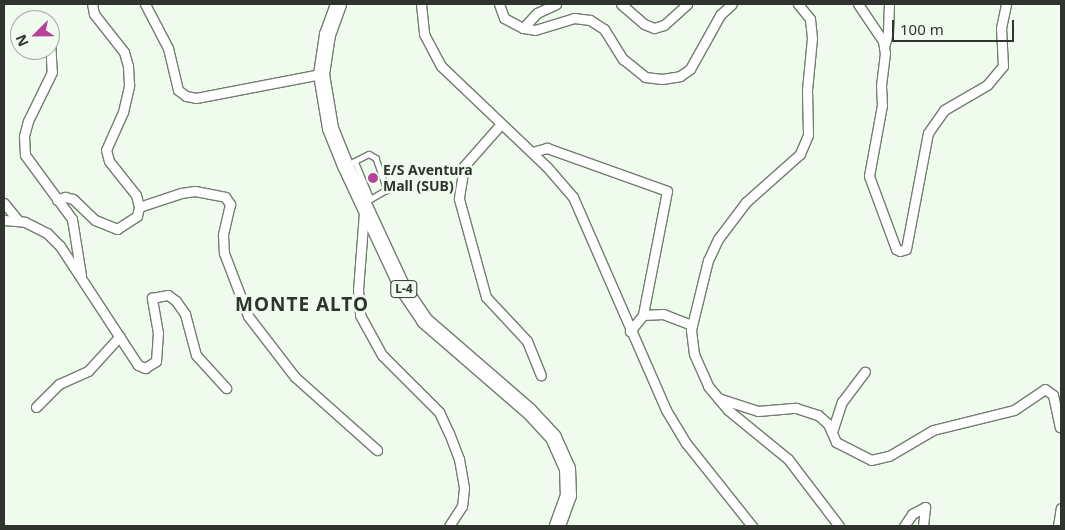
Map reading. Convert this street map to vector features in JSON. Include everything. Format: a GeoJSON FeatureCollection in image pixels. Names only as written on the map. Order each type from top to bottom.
{"type":"FeatureCollection","features":[{"type":"Feature","properties":{"kind":"main road","name":"L-4"},"geometry":{"type":"LineString","coordinates":[[338,4],[327,34],[321,74],[330,128],[350,163],[402,286],[424,320],[529,411],[553,437],[567,468],[568,495],[558,526]]}},
{"type":"Feature","properties":{"kind":"street"},"geometry":{"type":"LineString","coordinates":[[57,200],[65,196],[73,199],[95,220],[117,229],[137,216],[139,207],[136,195],[109,161],[106,150],[123,112],[129,85],[128,66],[124,52],[94,14],[92,4]]}},
{"type":"Feature","properties":{"kind":"street"},"geometry":{"type":"LineString","coordinates":[[145,4],[168,48],[178,90],[186,96],[196,98],[321,74]]}},
{"type":"Feature","properties":{"kind":"street"},"geometry":{"type":"LineString","coordinates":[[422,4],[424,34],[441,66],[532,152],[573,197],[666,410],[686,444],[752,526]]}},
{"type":"Feature","properties":{"kind":"street"},"geometry":{"type":"LineString","coordinates":[[499,4],[504,18],[523,28],[536,30],[574,18],[590,20],[604,29],[624,59],[645,77],[662,80],[680,76],[690,69],[720,15],[732,4]]}},
{"type":"Feature","properties":{"kind":"street"},"geometry":{"type":"LineString","coordinates":[[523,28],[537,13],[556,4]]}},
{"type":"Feature","properties":{"kind":"street"},"geometry":{"type":"LineString","coordinates":[[621,4],[644,24],[654,28],[664,25],[687,4]]}},
{"type":"Feature","properties":{"kind":"street"},"geometry":{"type":"LineString","coordinates":[[664,25],[676,4]]}},
{"type":"Feature","properties":{"kind":"street"},"geometry":{"type":"LineString","coordinates":[[798,4],[810,19],[811,28],[807,90],[808,135],[800,154],[746,202],[718,239],[708,260],[692,325],[694,354],[708,386],[728,410],[788,459],[839,526]]}},
{"type":"Feature","properties":{"kind":"street"},"geometry":{"type":"LineString","coordinates":[[858,4],[875,28],[884,47]]}},
{"type":"Feature","properties":{"kind":"street"},"geometry":{"type":"LineString","coordinates":[[889,4],[888,32],[884,47],[882,105],[869,176],[896,249],[900,251],[906,249],[928,133],[944,110],[987,86],[1003,66],[1001,28],[1006,4]]}},
{"type":"Feature","properties":{"kind":"street"},"geometry":{"type":"LineString","coordinates":[[51,60],[52,72],[28,121],[24,136],[25,155],[30,166],[72,218],[82,278]]}},
{"type":"Feature","properties":{"kind":"street"},"geometry":{"type":"LineString","coordinates":[[501,124],[464,166],[459,199],[483,290],[528,341],[542,376]]}},
{"type":"Feature","properties":{"kind":"street"},"geometry":{"type":"LineString","coordinates":[[532,152],[547,148],[667,191],[643,315],[630,331]]}},
{"type":"Feature","properties":{"kind":"street"},"geometry":{"type":"LineString","coordinates":[[139,207],[181,192],[195,191],[225,197],[230,204],[223,235],[224,253],[248,316],[295,377],[377,450]]}},
{"type":"Feature","properties":{"kind":"street"},"geometry":{"type":"LineString","coordinates":[[4,203],[18,220]]}},
{"type":"Feature","properties":{"kind":"street"},"geometry":{"type":"LineString","coordinates":[[366,204],[358,290],[360,315],[382,355],[439,412],[450,433],[459,459],[464,488],[462,506],[449,526]]}},
{"type":"Feature","properties":{"kind":"street"},"geometry":{"type":"LineString","coordinates":[[4,220],[18,220],[47,233],[82,278],[138,366],[151,366],[156,361],[158,351],[152,298],[168,295],[185,314],[196,355],[226,388]]}},
{"type":"Feature","properties":{"kind":"street"},"geometry":{"type":"LineString","coordinates":[[643,315],[663,314],[692,325]]}},
{"type":"Feature","properties":{"kind":"street"},"geometry":{"type":"LineString","coordinates":[[36,407],[44,395],[59,384],[88,371],[120,336]]}},
{"type":"Feature","properties":{"kind":"street"},"geometry":{"type":"LineString","coordinates":[[832,432],[842,402],[865,372]]}},
{"type":"Feature","properties":{"kind":"street"},"geometry":{"type":"LineString","coordinates":[[718,398],[758,411],[796,408],[818,415],[846,449],[871,460],[881,460],[932,430],[999,416],[1045,389],[1053,395],[1060,427]]}},
{"type":"Feature","properties":{"kind":"street"},"geometry":{"type":"LineString","coordinates":[[904,526],[912,514],[925,507],[924,526]]}},
{"type":"Feature","properties":{"kind":"street"},"geometry":{"type":"LineString","coordinates":[[1058,526],[1061,508]]}},
{"type":"Feature","properties":{"kind":"lane"},"geometry":{"type":"LineString","coordinates":[[350,163],[368,154],[376,158],[387,190],[366,204]]}},
{"type":"Feature","properties":{"kind":"place","name":"E/S Aventura Mall (SUB)"},"geometry":{"type":"Point","coordinates":[373,178]}},
{"type":"Feature","properties":{"kind":"district","name":"MONTE ALTO"},"geometry":{"type":"Point","coordinates":[302,305]}}]}
